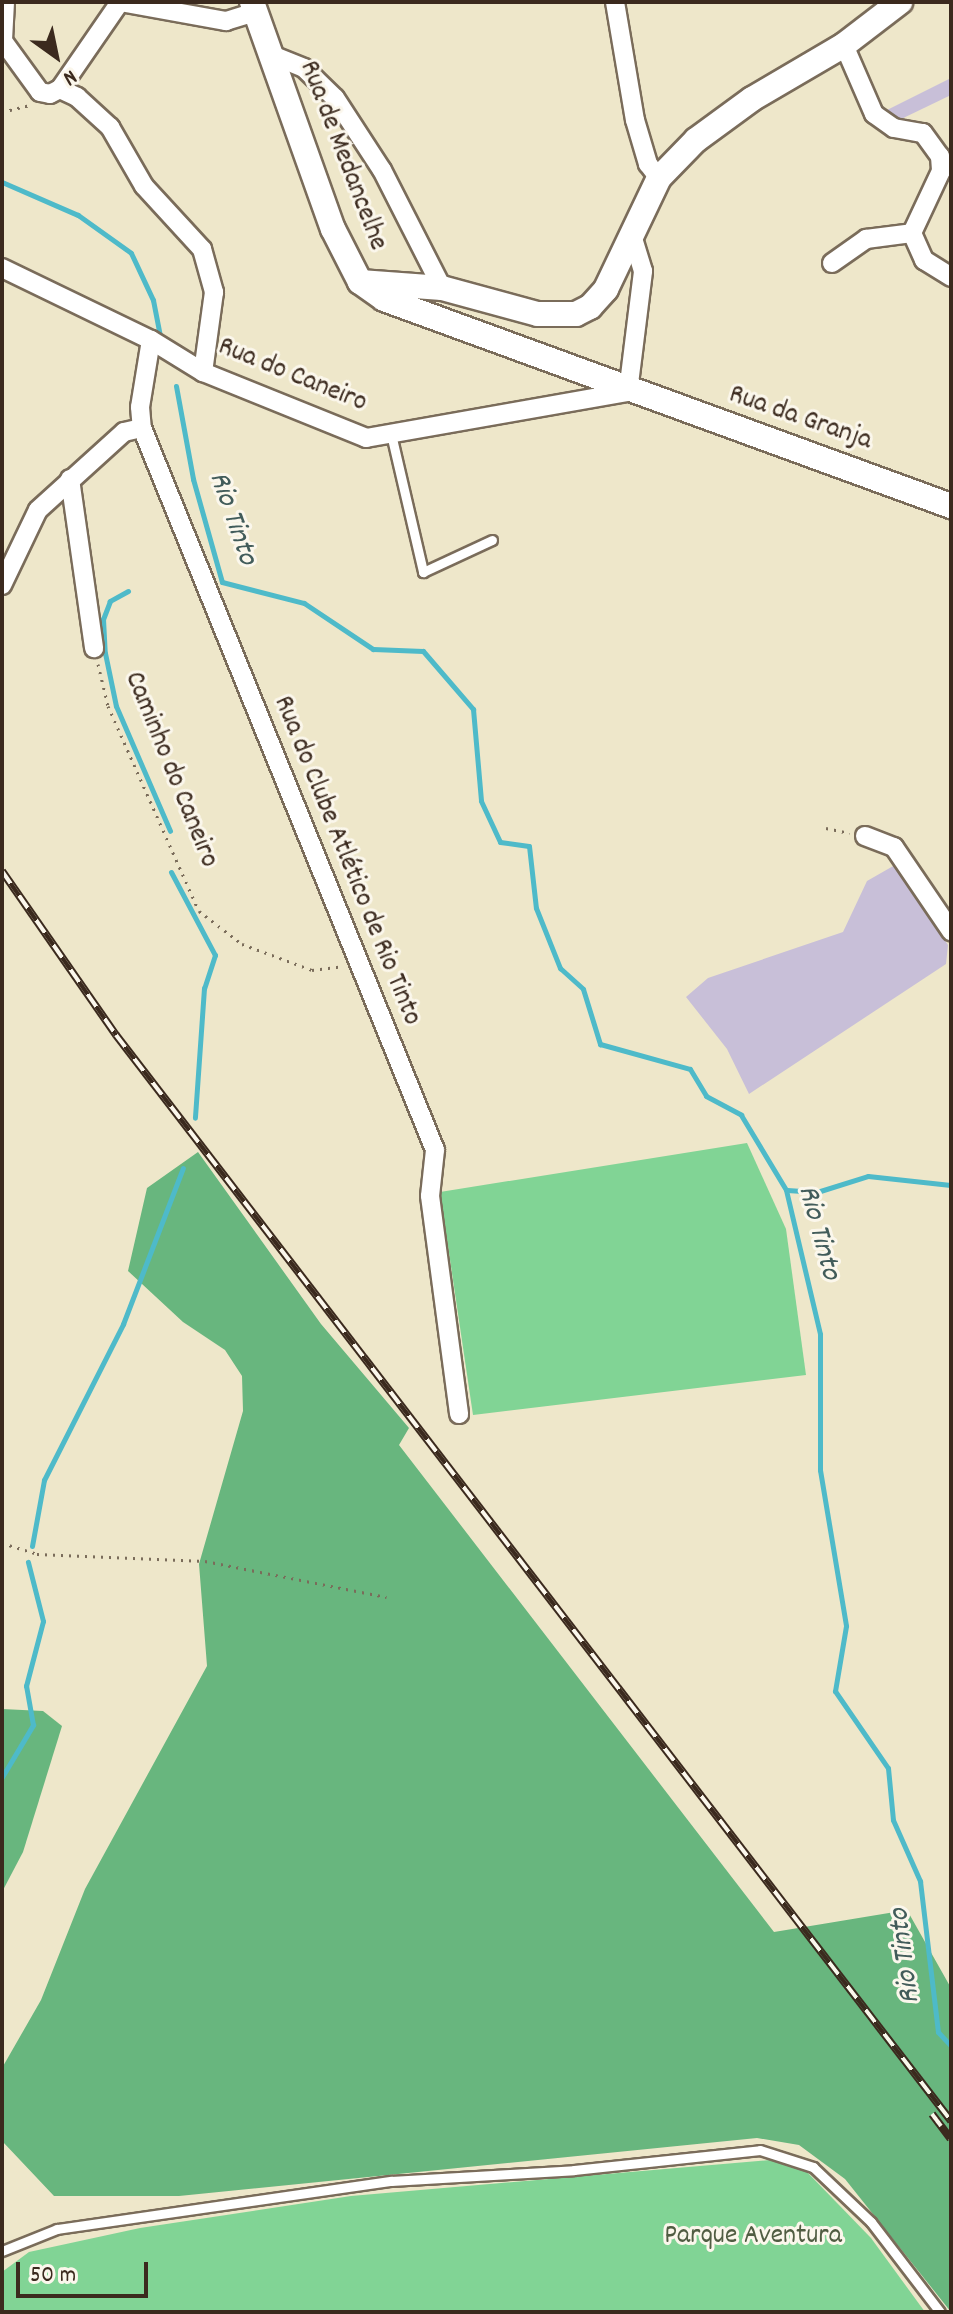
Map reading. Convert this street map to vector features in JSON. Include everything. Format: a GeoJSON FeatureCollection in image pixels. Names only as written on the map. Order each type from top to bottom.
{"type":"FeatureCollection","features":[{"type":"Feature","properties":{"kind":"street"},"geometry":{"type":"LineString","coordinates":[[5,2],[3,41],[40,92],[53,91],[77,97],[110,127],[144,186],[202,249],[214,292],[203,372]]}},
{"type":"Feature","properties":{"kind":"street"},"geometry":{"type":"LineString","coordinates":[[53,91],[120,2],[226,21],[254,7]]}},
{"type":"Feature","properties":{"kind":"street"},"geometry":{"type":"LineString","coordinates":[[615,2],[635,120],[648,164],[659,178]]}},
{"type":"Feature","properties":{"kind":"street"},"geometry":{"type":"LineString","coordinates":[[360,282],[442,288],[538,314],[576,314],[606,289],[659,178],[717,122],[844,45],[900,2]]}},
{"type":"Feature","properties":{"kind":"street","name":"Rua de Medancelhe"},"geometry":{"type":"LineString","coordinates":[[254,7],[333,229],[360,282],[400,308],[628,392]]}},
{"type":"Feature","properties":{"kind":"street"},"geometry":{"type":"LineString","coordinates":[[844,45],[874,114],[894,128],[923,133],[940,156],[941,171],[912,233],[924,260],[951,277]]}},
{"type":"Feature","properties":{"kind":"street"},"geometry":{"type":"LineString","coordinates":[[272,55],[304,68],[335,98],[382,170],[442,288]]}},
{"type":"Feature","properties":{"kind":"street"},"geometry":{"type":"LineString","coordinates":[[832,263],[866,239],[912,233]]}},
{"type":"Feature","properties":{"kind":"street"},"geometry":{"type":"LineString","coordinates":[[628,392],[643,271],[632,236]]}},
{"type":"Feature","properties":{"kind":"street","name":"Rua do Caneiro"},"geometry":{"type":"LineString","coordinates":[[2,268],[151,340],[203,372],[366,438],[628,392]]}},
{"type":"Feature","properties":{"kind":"street","name":"Rua do Clube Atlético de Rio Tinto"},"geometry":{"type":"LineString","coordinates":[[151,340],[140,407],[142,428],[354,961],[435,1150],[430,1196],[459,1414]]}},
{"type":"Feature","properties":{"kind":"street","name":"Rua da Granja"},"geometry":{"type":"LineString","coordinates":[[628,392],[951,506]]}},
{"type":"Feature","properties":{"kind":"street"},"geometry":{"type":"LineString","coordinates":[[2,585],[38,510],[124,432],[142,428]]}},
{"type":"Feature","properties":{"kind":"street","name":"Caminho do Caneiro"},"geometry":{"type":"LineString","coordinates":[[70,479],[94,648]]}},
{"type":"Feature","properties":{"kind":"street"},"geometry":{"type":"LineString","coordinates":[[865,836],[894,847],[951,931]]}},
{"type":"Feature","properties":{"kind":"lane"},"geometry":{"type":"LineString","coordinates":[[391,434],[423,572],[492,540]]}},
{"type":"Feature","properties":{"kind":"lane"},"geometry":{"type":"LineString","coordinates":[[2,2251],[57,2229],[375,2183],[760,2150],[813,2167],[871,2222],[940,2312]]}},
{"type":"Feature","properties":{"kind":"path"},"geometry":{"type":"LineString","coordinates":[[2,112],[29,105],[53,91]]}},
{"type":"Feature","properties":{"kind":"path","name":"Caminho do Caneiro"},"geometry":{"type":"LineString","coordinates":[[94,648],[108,706],[199,911],[242,944],[312,970],[354,961]]}},
{"type":"Feature","properties":{"kind":"path"},"geometry":{"type":"LineString","coordinates":[[826,828],[865,836]]}},
{"type":"Feature","properties":{"kind":"path"},"geometry":{"type":"LineString","coordinates":[[2,1543],[37,1554],[205,1561],[386,1597]]}},
{"type":"Feature","properties":{"kind":"path"},"geometry":{"type":"LineString","coordinates":[[951,1926],[951,1992]]}},
{"type":"Feature","properties":{"kind":"shaded area"},"geometry":{"type":"Polygon","coordinates":[[[951,78],[951,95],[895,122],[883,112],[951,78]]]}},
{"type":"Feature","properties":{"kind":"shaded area"},"geometry":{"type":"Polygon","coordinates":[[[895,865],[948,945],[946,964],[749,1094],[727,1049],[686,997],[708,978],[843,932],[867,881],[895,865]]]}},
{"type":"Feature","properties":{"kind":"green space"},"geometry":{"type":"Polygon","coordinates":[[[747,1143],[786,1229],[806,1375],[473,1415],[440,1192],[747,1143]]]}},
{"type":"Feature","properties":{"kind":"green space"},"geometry":{"type":"Polygon","coordinates":[[[198,1152],[321,1324],[409,1428],[399,1445],[774,1932],[907,1910],[951,1988],[951,2312],[845,2179],[799,2145],[757,2138],[179,2196],[54,2196],[3,2142],[2,2068],[41,2000],[85,1889],[207,1666],[199,1564],[243,1411],[242,1376],[225,1350],[183,1322],[128,1271],[147,1188],[198,1152]]]}},
{"type":"Feature","properties":{"kind":"green space"},"geometry":{"type":"Polygon","coordinates":[[[2,1709],[43,1711],[62,1726],[23,1852],[2,1892],[2,1709]]]}},
{"type":"Feature","properties":{"kind":"green space","name":"Parque Aventura"},"geometry":{"type":"Polygon","coordinates":[[[770,2160],[807,2172],[871,2238],[925,2312],[2,2312],[2,2272],[29,2252],[140,2228],[351,2196],[770,2160]]]}},
{"type":"Feature","properties":{"kind":"waterway","name":"Rio Tinto"},"geometry":{"type":"LineString","coordinates":[[2,182],[78,215],[131,253],[153,300],[160,335]]}},
{"type":"Feature","properties":{"kind":"waterway","name":"Rio Tinto"},"geometry":{"type":"LineString","coordinates":[[176,386],[193,479],[222,582],[304,603],[373,649],[423,651],[473,709],[481,801],[500,842],[529,846],[536,908],[560,968],[583,989],[600,1044],[690,1069],[706,1096],[741,1115],[786,1190],[820,1334],[820,1470],[846,1626],[835,1691],[888,1768],[893,1820],[920,1881],[938,2032],[951,2046]]}},
{"type":"Feature","properties":{"kind":"waterway"},"geometry":{"type":"LineString","coordinates":[[128,591],[110,601],[103,619],[105,653],[116,706],[170,831]]}},
{"type":"Feature","properties":{"kind":"waterway"},"geometry":{"type":"LineString","coordinates":[[171,872],[215,955],[204,988],[195,1118]]}},
{"type":"Feature","properties":{"kind":"waterway"},"geometry":{"type":"LineString","coordinates":[[32,1546],[44,1480],[123,1324],[183,1168]]}},
{"type":"Feature","properties":{"kind":"waterway"},"geometry":{"type":"LineString","coordinates":[[787,1190],[817,1192],[868,1176],[951,1185]]}},
{"type":"Feature","properties":{"kind":"waterway"},"geometry":{"type":"LineString","coordinates":[[2,1777],[33,1725],[26,1686],[43,1621],[28,1562]]}},
{"type":"Feature","properties":{"kind":"railway"},"geometry":{"type":"LineString","coordinates":[[2,871],[116,1035],[951,2121]]}},
{"type":"Feature","properties":{"kind":"railway"},"geometry":{"type":"LineString","coordinates":[[932,2114],[951,2139]]}}]}
